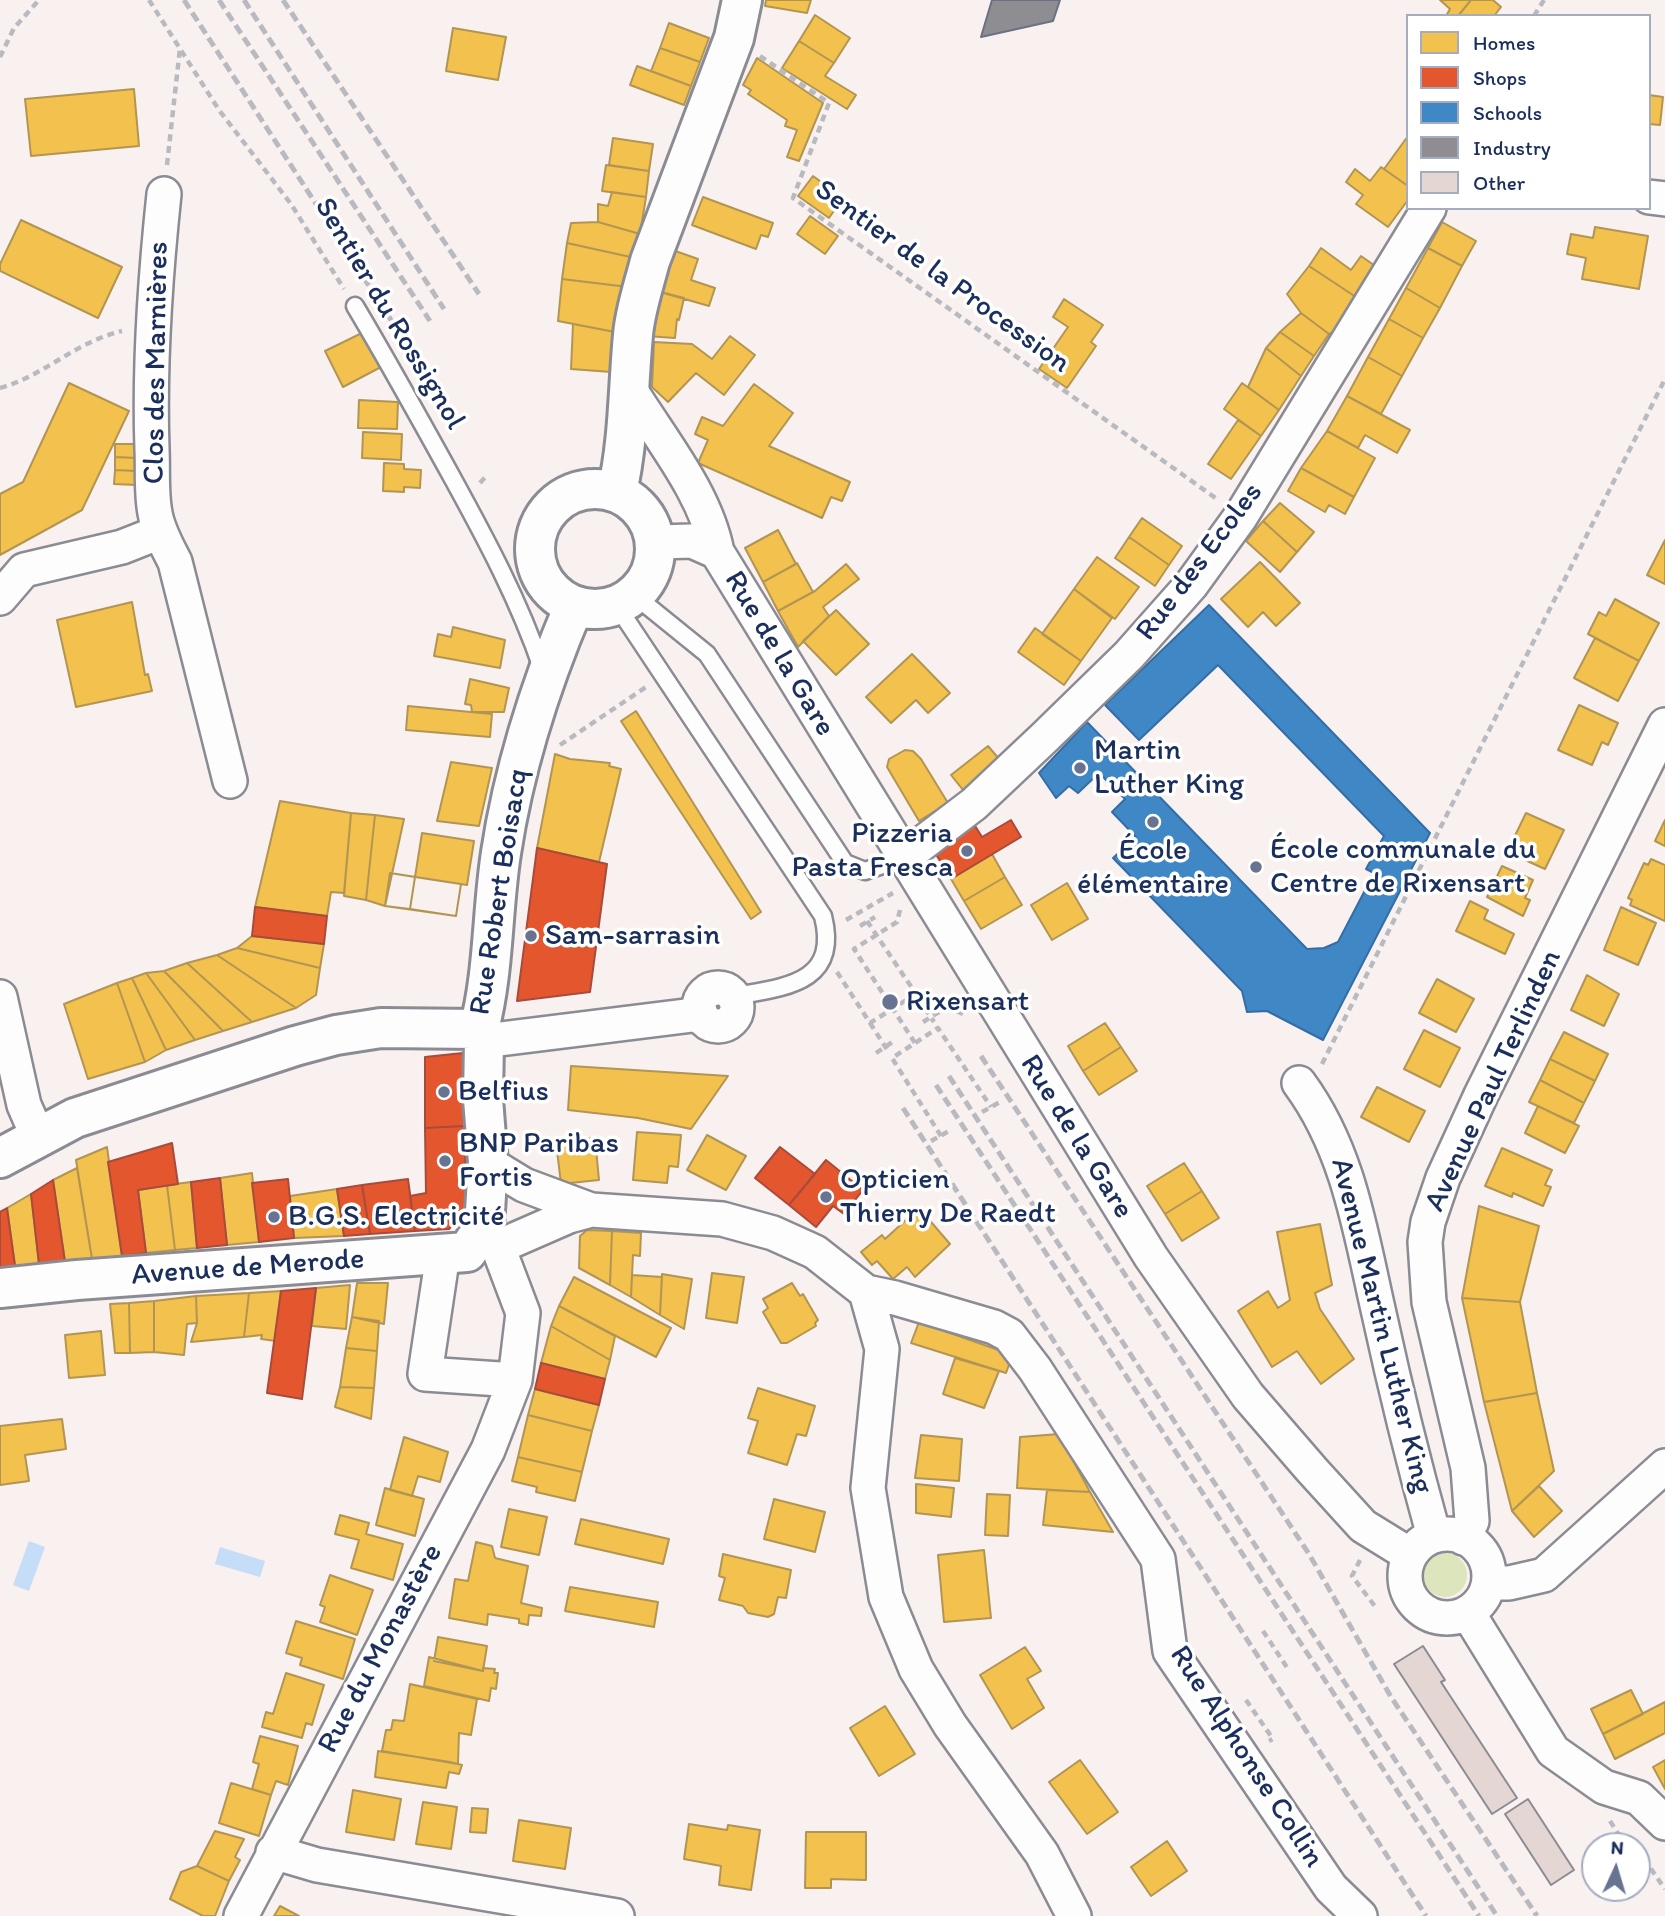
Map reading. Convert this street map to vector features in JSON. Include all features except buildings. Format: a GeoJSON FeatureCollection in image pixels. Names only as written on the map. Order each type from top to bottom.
{"type":"FeatureCollection","features":[{"type":"Feature","properties":{"kind":"street"},"geometry":{"type":"LineString","coordinates":[[617,492],[627,439],[632,391],[633,333],[650,261],[734,38],[743,0]]}},
{"type":"Feature","properties":{"kind":"street","name":"Clos des Marnières"},"geometry":{"type":"LineString","coordinates":[[164,194],[155,271],[151,426],[154,511],[160,532],[175,562],[230,781]]}},
{"type":"Feature","properties":{"kind":"street","name":"Rue des Ecoles"},"geometry":{"type":"LineString","coordinates":[[903,858],[974,804],[1129,656],[1191,585],[1241,516],[1428,210]]}},
{"type":"Feature","properties":{"kind":"street"},"geometry":{"type":"LineString","coordinates":[[632,391],[713,528],[717,552]]}},
{"type":"Feature","properties":{"kind":"street"},"geometry":{"type":"LineString","coordinates":[[583,491],[617,492],[641,509],[657,542],[647,578],[625,598],[592,610],[575,606],[554,594],[541,575],[535,554],[537,534],[546,514],[563,497],[583,491]]}},
{"type":"Feature","properties":{"kind":"street"},"geometry":{"type":"LineString","coordinates":[[0,598],[24,570],[122,547],[160,532]]}},
{"type":"Feature","properties":{"kind":"street","name":"Rue de la Gare"},"geometry":{"type":"LineString","coordinates":[[657,542],[692,541],[717,552],[1151,1257],[1248,1396],[1363,1526],[1436,1543]]}},
{"type":"Feature","properties":{"kind":"street","name":"Rue Robert Boisacq"},"geometry":{"type":"LineString","coordinates":[[491,1237],[481,1035],[501,853],[515,778],[545,677],[575,606]]}},
{"type":"Feature","properties":{"kind":"street","name":"Avenue Paul Terlinden"},"geometry":{"type":"LineString","coordinates":[[1436,1543],[1472,1521],[1468,1468],[1429,1302],[1426,1242],[1428,1222],[1443,1178],[1481,1095],[1665,725]]}},
{"type":"Feature","properties":{"kind":"street"},"geometry":{"type":"LineString","coordinates":[[0,1158],[75,1118],[148,1092],[335,1035],[381,1028],[481,1035],[701,1014],[709,1024],[728,1024],[738,1008],[735,996]]}},
{"type":"Feature","properties":{"kind":"street"},"geometry":{"type":"LineString","coordinates":[[0,997],[24,1105],[38,1138]]}},
{"type":"Feature","properties":{"kind":"street","name":"Avenue Martin Luther King"},"geometry":{"type":"LineString","coordinates":[[1303,1088],[1330,1132],[1348,1179],[1414,1467],[1436,1543]]}},
{"type":"Feature","properties":{"kind":"street"},"geometry":{"type":"LineString","coordinates":[[488,1163],[524,1185],[591,1210]]}},
{"type":"Feature","properties":{"kind":"street","name":"Rue Alphonse Collin"},"geometry":{"type":"LineString","coordinates":[[491,1237],[591,1210],[722,1219],[773,1233],[815,1252],[866,1292],[993,1327],[1019,1345],[1158,1559],[1170,1650],[1331,1888],[1360,1916]]}},
{"type":"Feature","properties":{"kind":"street","name":"Avenue de Merode"},"geometry":{"type":"LineString","coordinates":[[0,1288],[76,1280],[467,1252],[491,1237]]}},
{"type":"Feature","properties":{"kind":"street","name":"Rue du Monastère"},"geometry":{"type":"LineString","coordinates":[[241,1916],[488,1450],[515,1380],[523,1313],[491,1237]]}},
{"type":"Feature","properties":{"kind":"street"},"geometry":{"type":"LineString","coordinates":[[443,1254],[425,1374],[515,1380]]}},
{"type":"Feature","properties":{"kind":"street"},"geometry":{"type":"LineString","coordinates":[[866,1292],[882,1349],[868,1488],[886,1597],[916,1668],[950,1725],[1042,1854],[1074,1916]]}},
{"type":"Feature","properties":{"kind":"street"},"geometry":{"type":"LineString","coordinates":[[1489,1583],[1509,1583],[1544,1575],[1665,1466]]}},
{"type":"Feature","properties":{"kind":"street"},"geometry":{"type":"LineString","coordinates":[[1436,1543],[1483,1555],[1489,1583],[1483,1600],[1468,1613],[1452,1619],[1434,1616],[1418,1606],[1407,1589],[1404,1571],[1436,1543]]}},
{"type":"Feature","properties":{"kind":"street"},"geometry":{"type":"LineString","coordinates":[[1468,1613],[1553,1751],[1604,1787],[1639,1798],[1665,1823]]}},
{"type":"Feature","properties":{"kind":"street"},"geometry":{"type":"LineString","coordinates":[[273,1852],[353,1871],[570,1911],[618,1916]]}},
{"type":"Feature","properties":{"kind":"lane","name":"Sentier du Rossignol"},"geometry":{"type":"LineString","coordinates":[[355,306],[413,403],[503,572],[523,613],[545,677]]}},
{"type":"Feature","properties":{"kind":"lane"},"geometry":{"type":"LineString","coordinates":[[735,996],[796,985],[812,975],[821,960],[827,931],[823,916],[625,618],[625,598],[644,603],[707,654],[845,863],[865,871],[903,858]]}},
{"type":"Feature","properties":{"kind":"path","name":"Sentier du Rossignol"},"geometry":{"type":"LineString","coordinates":[[149,0],[219,110],[291,204],[355,306]]}},
{"type":"Feature","properties":{"kind":"path"},"geometry":{"type":"LineString","coordinates":[[0,57],[14,28],[35,1]]}},
{"type":"Feature","properties":{"kind":"path","name":"Sentier de la Procession"},"geometry":{"type":"LineString","coordinates":[[734,38],[829,103],[793,198],[1241,516]]}},
{"type":"Feature","properties":{"kind":"path"},"geometry":{"type":"LineString","coordinates":[[164,194],[180,48]]}},
{"type":"Feature","properties":{"kind":"path"},"geometry":{"type":"LineString","coordinates":[[0,388],[18,383],[74,348],[100,336],[154,324]]}},
{"type":"Feature","properties":{"kind":"path"},"geometry":{"type":"LineString","coordinates":[[1303,1088],[1665,379]]}},
{"type":"Feature","properties":{"kind":"path"},"geometry":{"type":"LineString","coordinates":[[553,744],[560,746],[648,686]]}},
{"type":"Feature","properties":{"kind":"path"},"geometry":{"type":"LineString","coordinates":[[827,931],[904,886],[903,858]]}},
{"type":"Feature","properties":{"kind":"path"},"geometry":{"type":"LineString","coordinates":[[901,905],[897,922],[854,949],[915,1043]]}},
{"type":"Feature","properties":{"kind":"path"},"geometry":{"type":"LineString","coordinates":[[860,926],[875,917]]}},
{"type":"Feature","properties":{"kind":"path"},"geometry":{"type":"LineString","coordinates":[[867,921],[934,1022],[933,1016]]}},
{"type":"Feature","properties":{"kind":"path"},"geometry":{"type":"LineString","coordinates":[[870,1023],[916,994]]}},
{"type":"Feature","properties":{"kind":"path"},"geometry":{"type":"LineString","coordinates":[[916,994],[974,1019]]}},
{"type":"Feature","properties":{"kind":"path"},"geometry":{"type":"LineString","coordinates":[[859,1006],[888,1051],[888,1045]]}},
{"type":"Feature","properties":{"kind":"path"},"geometry":{"type":"LineString","coordinates":[[923,1022],[939,1012]]}},
{"type":"Feature","properties":{"kind":"path"},"geometry":{"type":"LineString","coordinates":[[941,1136],[892,1058],[938,1028],[991,1107]]}},
{"type":"Feature","properties":{"kind":"path"},"geometry":{"type":"LineString","coordinates":[[876,1053],[894,1041]]}},
{"type":"Feature","properties":{"kind":"path"},"geometry":{"type":"LineString","coordinates":[[982,1112],[1000,1102]]}},
{"type":"Feature","properties":{"kind":"path"},"geometry":{"type":"LineString","coordinates":[[931,1141],[951,1130]]}},
{"type":"Feature","properties":{"kind":"path"},"geometry":{"type":"LineString","coordinates":[[1360,1560],[1352,1576],[1377,1609]]}},
{"type":"Feature","properties":{"kind":"path"},"geometry":{"type":"LineString","coordinates":[[1263,1631],[1288,1669]]}},
{"type":"Feature","properties":{"kind":"path"},"geometry":{"type":"LineString","coordinates":[[1246,1700],[1273,1739]]}},
{"type":"Feature","properties":{"kind":"path"},"geometry":{"type":"LineString","coordinates":[[1651,1869],[1665,1889]]}},
{"type":"Feature","properties":{"kind":"green space"},"geometry":{"type":"Polygon","coordinates":[[[1445,1553],[1460,1560],[1467,1575],[1460,1590],[1445,1597],[1430,1590],[1423,1575],[1430,1560],[1445,1553]]]}},
{"type":"Feature","properties":{"kind":"water"},"geometry":{"type":"Polygon","coordinates":[[[29,1541],[45,1547],[29,1591],[13,1585],[29,1541]]]}},
{"type":"Feature","properties":{"kind":"water"},"geometry":{"type":"Polygon","coordinates":[[[220,1547],[265,1561],[260,1577],[215,1564],[220,1547]]]}},
{"type":"Feature","properties":{"kind":"railway"},"geometry":{"type":"LineString","coordinates":[[184,0],[404,340]]}},
{"type":"Feature","properties":{"kind":"railway"},"geometry":{"type":"LineString","coordinates":[[219,0],[430,321]]}},
{"type":"Feature","properties":{"kind":"railway"},"geometry":{"type":"LineString","coordinates":[[244,0],[444,309]]}},
{"type":"Feature","properties":{"kind":"railway"},"geometry":{"type":"LineString","coordinates":[[283,0],[479,294]]}},
{"type":"Feature","properties":{"kind":"railway"},"geometry":{"type":"LineString","coordinates":[[981,1056],[1309,1554],[1391,1697],[1537,1916]]}},
{"type":"Feature","properties":{"kind":"railway"},"geometry":{"type":"LineString","coordinates":[[949,1076],[1497,1916]]}},
{"type":"Feature","properties":{"kind":"railway"},"geometry":{"type":"LineString","coordinates":[[936,1085],[1479,1916]]}},
{"type":"Feature","properties":{"kind":"railway"},"geometry":{"type":"LineString","coordinates":[[903,1108],[1426,1916]]}},
{"type":"Feature","properties":{"kind":"place","name":"Martin Luther King"},"geometry":{"type":"Point","coordinates":[1080,768]}},
{"type":"Feature","properties":{"kind":"place","name":"École élémentaire"},"geometry":{"type":"Point","coordinates":[1153,822]}},
{"type":"Feature","properties":{"kind":"place","name":"Pizzeria Pasta Fresca"},"geometry":{"type":"Point","coordinates":[967,851]}},
{"type":"Feature","properties":{"kind":"place","name":"École communale du Centre de Rixensart"},"geometry":{"type":"Point","coordinates":[1256,867]}},
{"type":"Feature","properties":{"kind":"place","name":"Sam-sarrasin"},"geometry":{"type":"Point","coordinates":[531,936]}},
{"type":"Feature","properties":{"kind":"place","name":"Rixensart"},"geometry":{"type":"Point","coordinates":[890,1002]}},
{"type":"Feature","properties":{"kind":"place","name":"Belfius"},"geometry":{"type":"Point","coordinates":[444,1092]}},
{"type":"Feature","properties":{"kind":"place","name":"BNP Paribas Fortis"},"geometry":{"type":"Point","coordinates":[445,1161]}},
{"type":"Feature","properties":{"kind":"place","name":"Opticien Thierry De Raedt"},"geometry":{"type":"Point","coordinates":[826,1197]}},
{"type":"Feature","properties":{"kind":"place","name":"B.G.S. Electricité"},"geometry":{"type":"Point","coordinates":[274,1217]}}]}
